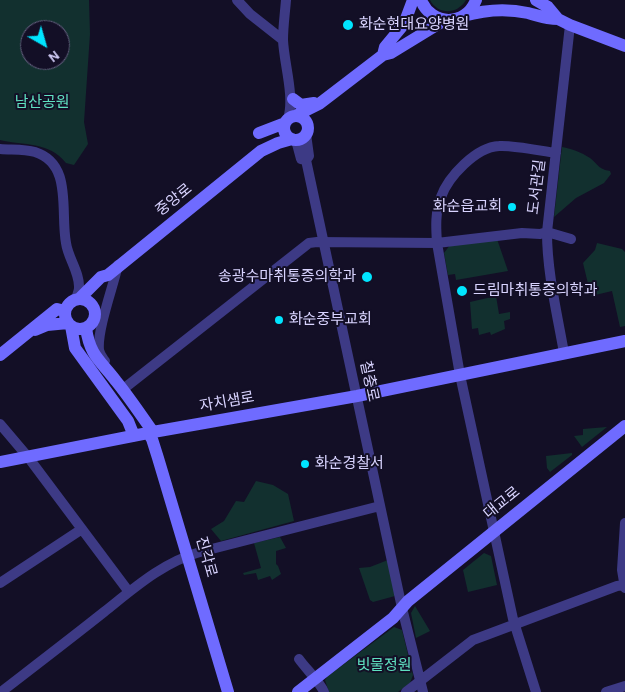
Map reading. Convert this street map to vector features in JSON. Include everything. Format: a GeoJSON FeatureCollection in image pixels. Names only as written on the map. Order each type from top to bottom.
{"type":"FeatureCollection","features":[{"type":"Feature","properties":{"kind":"street"},"geometry":{"type":"LineString","coordinates":[[237,0],[250,14],[283,40]]}},
{"type":"Feature","properties":{"kind":"street"},"geometry":{"type":"LineString","coordinates":[[286,0],[283,40],[293,126]]}},
{"type":"Feature","properties":{"kind":"street"},"geometry":{"type":"LineString","coordinates":[[463,16],[472,8],[476,0]]}},
{"type":"Feature","properties":{"kind":"street"},"geometry":{"type":"LineString","coordinates":[[536,0],[548,7],[564,22]]}},
{"type":"Feature","properties":{"kind":"street"},"geometry":{"type":"LineString","coordinates":[[383,55],[385,47],[404,24],[414,1],[423,6],[430,14],[445,20],[455,20],[477,12],[507,10],[528,13],[544,19],[564,22],[625,46]]}},
{"type":"Feature","properties":{"kind":"street"},"geometry":{"type":"LineString","coordinates":[[262,148],[259,133],[293,126],[383,55],[391,53],[445,20]]}},
{"type":"Feature","properties":{"kind":"street","name":"도서관길"},"geometry":{"type":"LineString","coordinates":[[564,22],[556,153],[547,232],[547,246],[554,296],[564,353]]}},
{"type":"Feature","properties":{"kind":"street"},"geometry":{"type":"LineString","coordinates":[[291,96],[301,105],[319,104]]}},
{"type":"Feature","properties":{"kind":"street","name":"중앙로"},"geometry":{"type":"LineString","coordinates":[[78,299],[101,277],[118,266],[262,148],[278,143],[293,126]]}},
{"type":"Feature","properties":{"kind":"street","name":"칠충로"},"geometry":{"type":"LineString","coordinates":[[293,126],[301,159],[306,160],[402,608]]}},
{"type":"Feature","properties":{"kind":"street"},"geometry":{"type":"LineString","coordinates":[[536,692],[515,625],[460,375],[435,222],[441,196],[453,177],[472,156],[498,146],[556,153]]}},
{"type":"Feature","properties":{"kind":"street"},"geometry":{"type":"LineString","coordinates":[[0,149],[36,152],[49,159],[58,171],[62,184],[66,242],[79,287],[78,299]]}},
{"type":"Feature","properties":{"kind":"street"},"geometry":{"type":"LineString","coordinates":[[122,390],[309,243],[437,243],[547,232],[571,239]]}},
{"type":"Feature","properties":{"kind":"street"},"geometry":{"type":"LineString","coordinates":[[115,379],[100,355],[99,342],[118,266]]}},
{"type":"Feature","properties":{"kind":"street","name":"중앙로"},"geometry":{"type":"LineString","coordinates":[[94,308],[95,300],[108,274]]}},
{"type":"Feature","properties":{"kind":"street"},"geometry":{"type":"LineString","coordinates":[[0,355],[57,309],[68,320],[79,329],[86,328],[94,321],[94,308],[89,301],[78,299],[68,303],[68,320],[76,348],[128,421],[134,436]]}},
{"type":"Feature","properties":{"kind":"street","name":"진각로"},"geometry":{"type":"LineString","coordinates":[[86,328],[87,339],[99,363],[115,379],[150,432],[189,555],[228,692]]}},
{"type":"Feature","properties":{"kind":"street","name":"자치샘로"},"geometry":{"type":"LineString","coordinates":[[0,462],[150,432],[357,396],[625,341]]}},
{"type":"Feature","properties":{"kind":"street"},"geometry":{"type":"LineString","coordinates":[[0,424],[28,457],[129,592]]}},
{"type":"Feature","properties":{"kind":"street","name":"대교로"},"geometry":{"type":"LineString","coordinates":[[298,692],[393,618],[402,608],[494,530],[625,426]]}},
{"type":"Feature","properties":{"kind":"street"},"geometry":{"type":"LineString","coordinates":[[2,692],[129,592],[162,569],[189,555],[380,506]]}},
{"type":"Feature","properties":{"kind":"street"},"geometry":{"type":"LineString","coordinates":[[406,692],[474,640],[568,603],[617,586],[625,587],[622,570],[625,523]]}},
{"type":"Feature","properties":{"kind":"street"},"geometry":{"type":"LineString","coordinates":[[0,583],[82,529]]}},
{"type":"Feature","properties":{"kind":"street"},"geometry":{"type":"LineString","coordinates":[[402,608],[422,692]]}},
{"type":"Feature","properties":{"kind":"street"},"geometry":{"type":"LineString","coordinates":[[299,659],[314,680],[320,684],[324,692]]}},
{"type":"Feature","properties":{"kind":"street"},"geometry":{"type":"LineString","coordinates":[[606,692],[625,686]]}},
{"type":"Feature","properties":{"kind":"green space","name":"남산공원"},"geometry":{"type":"Polygon","coordinates":[[[0,0],[89,0],[90,34],[84,122],[88,144],[74,165],[66,163],[52,151],[44,148],[0,140],[0,0]]]}},
{"type":"Feature","properties":{"kind":"green space"},"geometry":{"type":"Polygon","coordinates":[[[430,0],[466,0],[453,11],[443,11],[433,5],[430,0]]]}},
{"type":"Feature","properties":{"kind":"green space"},"geometry":{"type":"Polygon","coordinates":[[[562,147],[587,156],[601,168],[610,171],[611,174],[604,183],[576,198],[554,217],[562,147]]]}},
{"type":"Feature","properties":{"kind":"green space"},"geometry":{"type":"Polygon","coordinates":[[[497,239],[508,271],[456,280],[455,274],[448,275],[444,253],[450,245],[497,239]]]}},
{"type":"Feature","properties":{"kind":"green space"},"geometry":{"type":"Polygon","coordinates":[[[597,243],[622,249],[625,252],[625,326],[620,327],[612,291],[591,296],[583,263],[595,250],[597,243]]]}},
{"type":"Feature","properties":{"kind":"green space"},"geometry":{"type":"Polygon","coordinates":[[[496,296],[499,314],[510,312],[510,319],[504,321],[505,329],[491,335],[490,332],[479,335],[478,328],[472,329],[470,302],[496,296]]]}},
{"type":"Feature","properties":{"kind":"green space"},"geometry":{"type":"Polygon","coordinates":[[[607,427],[582,447],[574,436],[583,435],[583,429],[607,427]]]}},
{"type":"Feature","properties":{"kind":"green space"},"geometry":{"type":"Polygon","coordinates":[[[572,453],[572,455],[550,472],[547,468],[546,456],[572,453]]]}},
{"type":"Feature","properties":{"kind":"green space"},"geometry":{"type":"Polygon","coordinates":[[[256,481],[273,485],[288,494],[294,521],[221,541],[211,529],[224,521],[236,501],[244,502],[256,481]]]}},
{"type":"Feature","properties":{"kind":"green space"},"geometry":{"type":"Polygon","coordinates":[[[280,537],[286,548],[276,551],[276,564],[281,574],[272,580],[270,576],[258,580],[256,573],[244,575],[243,573],[261,568],[254,543],[280,537]]]}},
{"type":"Feature","properties":{"kind":"green space"},"geometry":{"type":"Polygon","coordinates":[[[484,553],[491,556],[497,585],[468,592],[463,570],[484,553]]]}},
{"type":"Feature","properties":{"kind":"green space"},"geometry":{"type":"Polygon","coordinates":[[[388,560],[395,596],[373,602],[370,600],[359,568],[370,567],[388,560]]]}},
{"type":"Feature","properties":{"kind":"green space"},"geometry":{"type":"Polygon","coordinates":[[[415,606],[430,631],[416,638],[411,613],[415,606]]]}},
{"type":"Feature","properties":{"kind":"green space","name":"빗물정원"},"geometry":{"type":"Polygon","coordinates":[[[394,627],[402,630],[413,675],[410,683],[398,692],[329,692],[325,680],[328,676],[394,627]]]}},
{"type":"Feature","properties":{"kind":"place","name":"화순현대요양병원"},"geometry":{"type":"Point","coordinates":[348,25]}},
{"type":"Feature","properties":{"kind":"place","name":"화순읍교회"},"geometry":{"type":"Point","coordinates":[512,207]}},
{"type":"Feature","properties":{"kind":"place","name":"송광수마취통증의학과"},"geometry":{"type":"Point","coordinates":[367,277]}},
{"type":"Feature","properties":{"kind":"place","name":"드림마취통증의학과"},"geometry":{"type":"Point","coordinates":[462,291]}},
{"type":"Feature","properties":{"kind":"place","name":"화순중부교회"},"geometry":{"type":"Point","coordinates":[279,320]}},
{"type":"Feature","properties":{"kind":"place","name":"화순경찰서"},"geometry":{"type":"Point","coordinates":[305,464]}}]}
